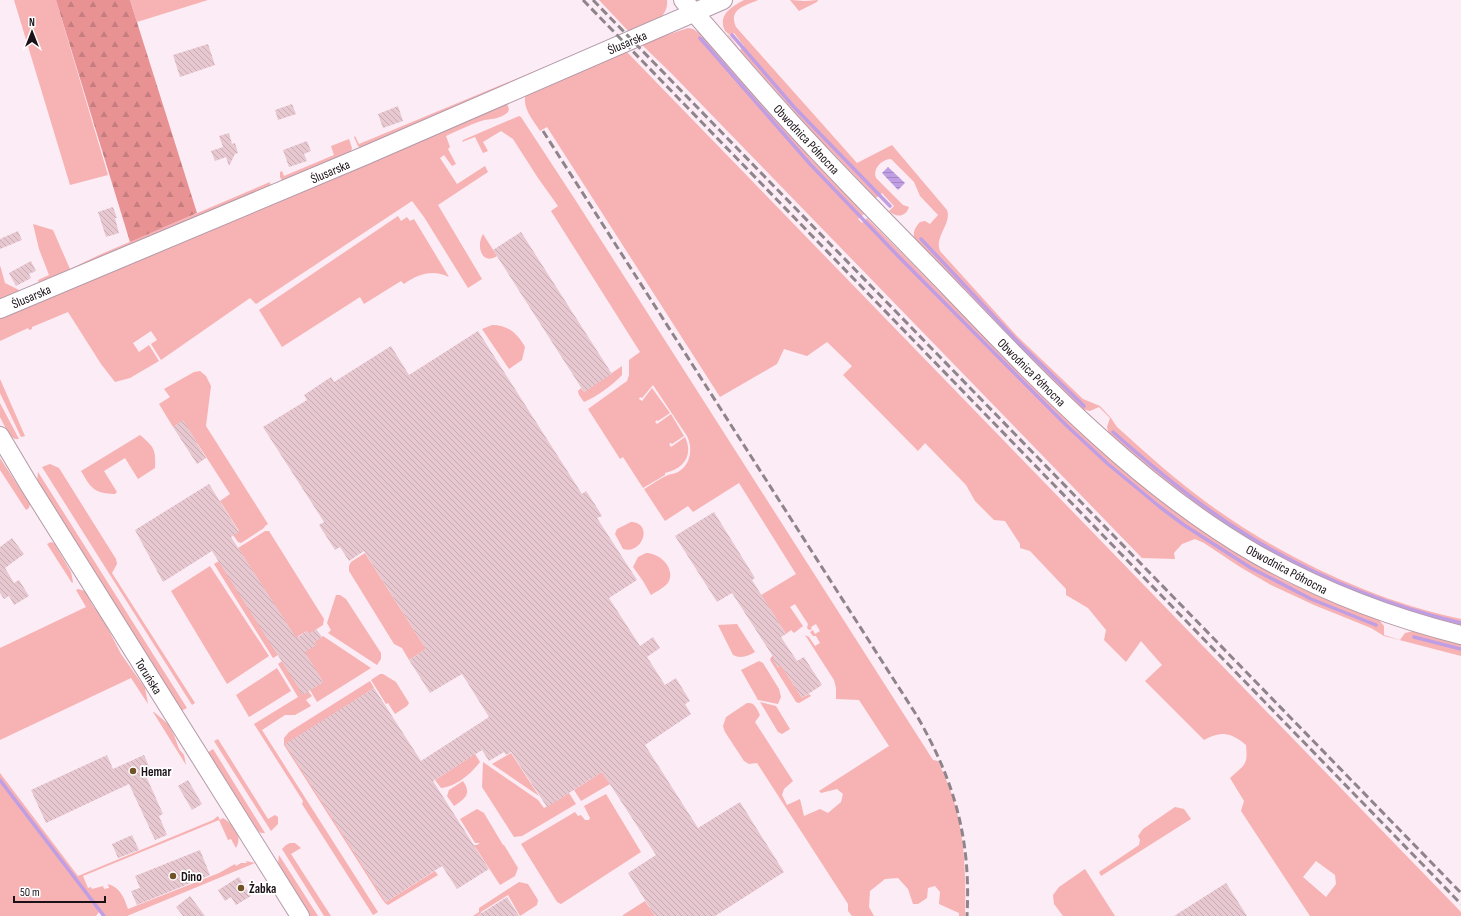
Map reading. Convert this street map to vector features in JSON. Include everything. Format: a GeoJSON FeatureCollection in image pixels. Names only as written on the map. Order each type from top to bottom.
{"type":"FeatureCollection","features":[{"type":"Feature","properties":{"kind":"street","name":"Ślusarska"},"geometry":{"type":"LineString","coordinates":[[0,309],[364,156],[659,28],[689,6],[722,0]]}},
{"type":"Feature","properties":{"kind":"street","name":"Obwodnica Północna"},"geometry":{"type":"LineString","coordinates":[[689,6],[815,148],[961,300],[1070,410],[1141,474],[1194,514],[1290,573],[1337,595],[1376,610],[1461,635]]}},
{"type":"Feature","properties":{"kind":"street","name":"Toruńska"},"geometry":{"type":"LineString","coordinates":[[0,436],[28,484],[300,916]]}},
{"type":"Feature","properties":{"kind":"shaded area"},"geometry":{"type":"Polygon","coordinates":[[[14,0],[56,0],[108,175],[70,185],[14,0]]]}},
{"type":"Feature","properties":{"kind":"shaded area"},"geometry":{"type":"Polygon","coordinates":[[[130,0],[208,0],[137,22],[130,0]]]}},
{"type":"Feature","properties":{"kind":"shaded area"},"geometry":{"type":"Polygon","coordinates":[[[599,0],[667,0],[667,7],[664,13],[655,22],[631,34],[599,0]]]}},
{"type":"Feature","properties":{"kind":"shaded area"},"geometry":{"type":"Polygon","coordinates":[[[744,0],[758,0],[743,6],[736,12],[734,21],[736,27],[857,163],[892,145],[947,210],[947,220],[939,240],[940,251],[1017,336],[1083,399],[1100,406],[1111,418],[1117,427],[1162,467],[1198,496],[1267,542],[1330,575],[1362,589],[1428,611],[1461,619],[1461,626],[1371,599],[1285,560],[1231,529],[1199,507],[1153,472],[1109,435],[1107,427],[1110,418],[1099,407],[1090,411],[1081,409],[915,240],[914,230],[920,222],[925,221],[930,224],[938,215],[920,196],[914,182],[891,159],[884,161],[879,165],[875,171],[876,178],[903,205],[909,207],[903,215],[895,215],[889,211],[894,206],[882,193],[876,198],[825,146],[740,51],[727,34],[740,50],[744,46],[734,33],[731,35],[726,31],[723,25],[723,20],[724,16],[729,10],[744,0]]]}},
{"type":"Feature","properties":{"kind":"shaded area"},"geometry":{"type":"Polygon","coordinates":[[[790,0],[818,0],[817,2],[799,11],[790,0]]]}},
{"type":"Feature","properties":{"kind":"shaded area"},"geometry":{"type":"Polygon","coordinates":[[[688,28],[693,29],[702,35],[699,39],[704,35],[811,159],[864,214],[858,219],[862,223],[867,218],[1029,382],[1111,459],[1189,521],[1221,543],[1285,581],[1334,603],[1379,620],[1384,626],[1384,635],[1400,640],[1405,633],[1414,631],[1461,644],[1461,656],[1384,636],[1371,628],[1314,605],[1271,585],[1240,567],[1204,543],[1195,539],[1182,544],[1174,553],[1175,559],[1142,558],[672,74],[639,42],[662,32],[664,36],[688,28]]]}},
{"type":"Feature","properties":{"kind":"shaded area"},"geometry":{"type":"Polygon","coordinates":[[[595,46],[598,49],[363,150],[358,146],[354,137],[355,136],[359,144],[595,46]]]}},
{"type":"Feature","properties":{"kind":"shaded area"},"geometry":{"type":"Polygon","coordinates":[[[624,49],[1461,912],[1461,916],[1310,916],[1241,811],[1244,801],[1230,778],[1246,761],[1246,745],[1235,737],[1226,734],[1216,735],[1204,740],[1145,681],[1162,665],[1141,641],[1126,662],[1104,640],[1106,630],[1088,608],[1066,595],[1066,589],[1030,551],[1020,548],[1020,544],[1005,521],[994,520],[975,501],[966,485],[925,443],[918,451],[843,375],[852,366],[827,342],[807,356],[784,349],[777,364],[720,397],[547,127],[540,131],[525,104],[526,94],[624,49]],[[1316,861],[1303,877],[1326,897],[1336,884],[1335,875],[1316,861]]]}},
{"type":"Feature","properties":{"kind":"shaded area"},"geometry":{"type":"Polygon","coordinates":[[[501,104],[507,104],[509,109],[505,115],[499,118],[485,120],[446,136],[450,147],[448,149],[456,164],[452,166],[444,155],[440,158],[457,184],[485,166],[488,172],[438,205],[482,279],[468,288],[424,217],[412,201],[256,304],[250,298],[161,360],[151,344],[157,340],[151,331],[133,343],[139,352],[149,345],[159,361],[130,378],[115,382],[101,364],[68,312],[32,327],[32,329],[29,330],[28,328],[0,341],[0,315],[501,104]]]}},
{"type":"Feature","properties":{"kind":"shaded area"},"geometry":{"type":"Polygon","coordinates":[[[519,116],[576,201],[933,760],[938,761],[951,793],[960,827],[965,871],[965,916],[959,916],[959,913],[939,904],[940,892],[935,886],[928,888],[927,898],[918,904],[913,904],[908,889],[898,878],[885,879],[870,891],[869,907],[874,916],[852,916],[848,911],[848,904],[757,763],[749,764],[744,761],[725,732],[723,726],[726,717],[747,703],[755,706],[760,715],[755,722],[793,781],[784,789],[782,795],[787,805],[800,799],[804,816],[820,809],[828,813],[841,802],[843,794],[837,789],[821,793],[819,791],[889,746],[859,700],[836,699],[834,680],[805,635],[809,637],[815,646],[820,643],[816,636],[813,636],[810,632],[813,630],[815,634],[820,631],[816,624],[809,630],[807,628],[808,624],[795,604],[790,607],[803,626],[794,633],[791,630],[786,634],[761,595],[796,574],[739,483],[693,512],[688,506],[665,521],[644,489],[663,477],[676,473],[682,469],[686,465],[690,456],[690,446],[687,436],[653,385],[642,398],[640,397],[639,399],[642,401],[652,388],[670,413],[655,422],[657,424],[671,414],[684,436],[672,444],[669,444],[671,447],[685,437],[688,450],[685,461],[682,465],[665,473],[665,475],[643,488],[623,457],[620,459],[588,409],[627,381],[629,375],[629,360],[640,352],[551,211],[558,206],[513,139],[501,131],[483,142],[488,151],[483,153],[475,137],[462,142],[463,140],[519,116]]]}},
{"type":"Feature","properties":{"kind":"shaded area"},"geometry":{"type":"Polygon","coordinates":[[[349,139],[352,148],[350,155],[284,184],[280,177],[280,172],[282,171],[284,176],[334,155],[331,146],[349,139]]]}},
{"type":"Feature","properties":{"kind":"shaded area"},"geometry":{"type":"Polygon","coordinates":[[[888,167],[905,183],[898,190],[882,173],[888,167]]]}},
{"type":"Feature","properties":{"kind":"shaded area"},"geometry":{"type":"Polygon","coordinates":[[[270,182],[271,190],[0,304],[0,265],[5,283],[21,291],[39,283],[38,280],[49,275],[39,249],[33,224],[53,230],[70,269],[99,255],[270,182]]]}},
{"type":"Feature","properties":{"kind":"shaded area"},"geometry":{"type":"Polygon","coordinates":[[[398,216],[401,221],[407,217],[410,221],[414,219],[449,277],[437,273],[420,275],[404,284],[401,281],[364,304],[360,297],[282,347],[259,310],[398,216]]]}},
{"type":"Feature","properties":{"kind":"shaded area"},"geometry":{"type":"Polygon","coordinates":[[[483,234],[497,256],[487,258],[481,253],[480,243],[483,234]]]}},
{"type":"Feature","properties":{"kind":"shaded area"},"geometry":{"type":"Polygon","coordinates":[[[492,325],[503,326],[512,331],[525,347],[522,360],[509,369],[482,329],[492,325]]]}},
{"type":"Feature","properties":{"kind":"shaded area"},"geometry":{"type":"Polygon","coordinates":[[[622,366],[622,375],[619,379],[599,394],[584,402],[578,391],[581,388],[584,392],[622,366]]]}},
{"type":"Feature","properties":{"kind":"shaded area"},"geometry":{"type":"Polygon","coordinates":[[[200,371],[206,376],[211,386],[206,426],[268,524],[241,543],[238,542],[233,535],[239,531],[220,501],[230,494],[183,421],[173,427],[159,404],[170,397],[164,389],[194,372],[200,371]]]}},
{"type":"Feature","properties":{"kind":"shaded area"},"geometry":{"type":"Polygon","coordinates":[[[0,379],[25,436],[21,437],[0,393],[0,379]]]}},
{"type":"Feature","properties":{"kind":"shaded area"},"geometry":{"type":"Polygon","coordinates":[[[0,403],[19,439],[15,439],[9,435],[0,417],[0,403]]]}},
{"type":"Feature","properties":{"kind":"shaded area"},"geometry":{"type":"Polygon","coordinates":[[[140,435],[153,449],[155,468],[138,479],[125,458],[104,471],[117,492],[115,494],[97,491],[87,482],[81,471],[140,435]]]}},
{"type":"Feature","properties":{"kind":"shaded area"},"geometry":{"type":"Polygon","coordinates":[[[0,458],[30,504],[29,508],[26,510],[0,470],[0,458]]]}},
{"type":"Feature","properties":{"kind":"shaded area"},"geometry":{"type":"Polygon","coordinates":[[[50,464],[59,468],[116,559],[117,564],[112,573],[195,703],[192,705],[42,467],[50,464]]]}},
{"type":"Feature","properties":{"kind":"shaded area"},"geometry":{"type":"Polygon","coordinates":[[[38,472],[187,708],[181,711],[37,482],[38,472]]]}},
{"type":"Feature","properties":{"kind":"shaded area"},"geometry":{"type":"Polygon","coordinates":[[[631,522],[642,527],[644,533],[643,538],[636,547],[630,550],[623,549],[615,534],[617,529],[631,522]]]}},
{"type":"Feature","properties":{"kind":"shaded area"},"geometry":{"type":"Polygon","coordinates":[[[265,531],[269,531],[324,619],[323,625],[309,634],[307,631],[298,636],[297,640],[238,548],[265,531]]]}},
{"type":"Feature","properties":{"kind":"shaded area"},"geometry":{"type":"Polygon","coordinates":[[[51,542],[54,543],[71,572],[72,583],[47,544],[51,542]]]}},
{"type":"Feature","properties":{"kind":"shaded area"},"geometry":{"type":"Polygon","coordinates":[[[365,553],[426,649],[409,660],[402,648],[394,644],[349,571],[351,562],[365,553]]]}},
{"type":"Feature","properties":{"kind":"shaded area"},"geometry":{"type":"Polygon","coordinates":[[[646,553],[656,555],[661,558],[668,566],[670,571],[668,583],[651,595],[633,567],[638,557],[646,553]]]}},
{"type":"Feature","properties":{"kind":"shaded area"},"geometry":{"type":"Polygon","coordinates":[[[219,561],[278,655],[273,658],[214,564],[219,561]]]}},
{"type":"Feature","properties":{"kind":"shaded area"},"geometry":{"type":"Polygon","coordinates":[[[210,566],[269,656],[227,684],[171,591],[210,566]]]}},
{"type":"Feature","properties":{"kind":"shaded area"},"geometry":{"type":"Polygon","coordinates":[[[78,589],[85,591],[93,606],[102,617],[121,654],[145,688],[148,704],[131,678],[0,740],[0,648],[86,607],[76,590],[78,589]]]}},
{"type":"Feature","properties":{"kind":"shaded area"},"geometry":{"type":"Polygon","coordinates":[[[336,595],[340,595],[346,599],[381,653],[381,659],[377,665],[328,633],[331,630],[327,623],[336,595]]]}},
{"type":"Feature","properties":{"kind":"shaded area"},"geometry":{"type":"Polygon","coordinates":[[[737,624],[755,652],[750,655],[739,657],[733,655],[718,625],[737,624]]]}},
{"type":"Feature","properties":{"kind":"shaded area"},"geometry":{"type":"Polygon","coordinates":[[[323,636],[371,668],[317,702],[310,690],[323,682],[303,650],[305,648],[307,650],[316,645],[314,642],[323,636]]]}},
{"type":"Feature","properties":{"kind":"shaded area"},"geometry":{"type":"Polygon","coordinates":[[[785,648],[786,650],[773,659],[778,667],[781,665],[802,698],[809,694],[811,696],[799,703],[796,702],[770,660],[771,657],[785,648]]]}},
{"type":"Feature","properties":{"kind":"shaded area"},"geometry":{"type":"Polygon","coordinates":[[[282,661],[312,696],[306,700],[311,706],[295,715],[285,715],[262,730],[378,912],[373,915],[302,804],[303,801],[254,724],[298,697],[278,664],[282,661]]]}},
{"type":"Feature","properties":{"kind":"shaded area"},"geometry":{"type":"Polygon","coordinates":[[[759,661],[763,663],[779,689],[781,697],[778,704],[758,700],[741,670],[759,661]]]}},
{"type":"Feature","properties":{"kind":"shaded area"},"geometry":{"type":"Polygon","coordinates":[[[277,668],[291,691],[249,717],[236,695],[277,668]]]}},
{"type":"Feature","properties":{"kind":"shaded area"},"geometry":{"type":"Polygon","coordinates":[[[380,674],[383,674],[396,682],[409,703],[395,714],[388,703],[386,704],[371,680],[380,674]]]}},
{"type":"Feature","properties":{"kind":"shaded area"},"geometry":{"type":"Polygon","coordinates":[[[370,681],[374,688],[286,745],[386,902],[435,871],[438,875],[388,905],[382,899],[284,745],[284,738],[289,732],[370,681]]]}},
{"type":"Feature","properties":{"kind":"shaded area"},"geometry":{"type":"Polygon","coordinates":[[[760,702],[776,706],[790,729],[782,734],[778,732],[760,702]]]}},
{"type":"Feature","properties":{"kind":"shaded area"},"geometry":{"type":"Polygon","coordinates":[[[153,712],[168,724],[179,749],[184,755],[186,765],[153,712]]]}},
{"type":"Feature","properties":{"kind":"shaded area"},"geometry":{"type":"Polygon","coordinates":[[[218,739],[268,819],[275,815],[278,817],[278,824],[271,831],[214,741],[218,739]]]}},
{"type":"Feature","properties":{"kind":"shaded area"},"geometry":{"type":"Polygon","coordinates":[[[213,749],[265,833],[261,833],[256,829],[207,753],[213,749]]]}},
{"type":"Feature","properties":{"kind":"shaded area"},"geometry":{"type":"Polygon","coordinates":[[[511,753],[539,796],[492,764],[511,753]]]}},
{"type":"Feature","properties":{"kind":"shaded area"},"geometry":{"type":"Polygon","coordinates":[[[475,754],[480,762],[472,771],[452,785],[441,788],[435,780],[475,754]]]}},
{"type":"Feature","properties":{"kind":"shaded area"},"geometry":{"type":"Polygon","coordinates":[[[483,762],[538,800],[544,808],[569,793],[576,804],[522,836],[514,837],[482,787],[483,762]]]}},
{"type":"Feature","properties":{"kind":"shaded area"},"geometry":{"type":"Polygon","coordinates":[[[602,772],[610,784],[581,801],[574,790],[602,772]]]}},
{"type":"Feature","properties":{"kind":"shaded area"},"geometry":{"type":"Polygon","coordinates":[[[0,773],[78,876],[213,820],[218,816],[220,820],[223,818],[234,827],[238,835],[238,843],[236,848],[231,839],[228,840],[219,820],[83,876],[88,888],[91,887],[92,889],[103,886],[104,889],[109,888],[108,884],[116,888],[123,897],[128,909],[219,873],[235,864],[236,866],[241,863],[247,863],[246,861],[255,863],[127,916],[102,916],[99,912],[96,916],[0,916],[0,773]]]}},
{"type":"Feature","properties":{"kind":"shaded area"},"geometry":{"type":"Polygon","coordinates":[[[463,781],[467,789],[466,796],[454,806],[447,796],[449,790],[463,781]]]}},
{"type":"Feature","properties":{"kind":"shaded area"},"geometry":{"type":"Polygon","coordinates":[[[606,794],[641,852],[561,904],[557,902],[521,844],[575,812],[578,816],[581,815],[585,820],[589,820],[590,818],[584,806],[606,794]]]}},
{"type":"Feature","properties":{"kind":"shaded area"},"geometry":{"type":"Polygon","coordinates":[[[1175,807],[1184,809],[1191,819],[1101,876],[1099,872],[1139,845],[1140,840],[1138,836],[1143,829],[1175,807]]]}},
{"type":"Feature","properties":{"kind":"shaded area"},"geometry":{"type":"Polygon","coordinates":[[[477,809],[484,813],[518,868],[515,876],[500,885],[474,845],[480,843],[475,843],[460,819],[477,809]]]}},
{"type":"Feature","properties":{"kind":"shaded area"},"geometry":{"type":"Polygon","coordinates":[[[290,843],[295,843],[301,848],[291,854],[331,916],[324,916],[282,849],[290,843]]]}},
{"type":"Feature","properties":{"kind":"shaded area"},"geometry":{"type":"Polygon","coordinates":[[[279,855],[318,916],[310,916],[278,864],[279,855]]]}},
{"type":"Feature","properties":{"kind":"shaded area"},"geometry":{"type":"Polygon","coordinates":[[[1085,869],[1115,916],[1063,916],[1054,904],[1053,895],[1059,887],[1085,869]]]}},
{"type":"Feature","properties":{"kind":"shaded area"},"geometry":{"type":"Polygon","coordinates":[[[519,882],[528,884],[538,900],[537,905],[520,916],[508,895],[481,912],[483,916],[481,913],[477,916],[473,916],[479,912],[479,908],[519,882]]]}},
{"type":"Feature","properties":{"kind":"shaded area"},"geometry":{"type":"Polygon","coordinates":[[[645,901],[655,916],[623,916],[623,915],[645,901]]]}},
{"type":"Feature","properties":{"kind":"green space"},"geometry":{"type":"Polygon","coordinates":[[[56,0],[130,0],[197,213],[130,242],[56,0]]]}},
{"type":"Feature","properties":{"kind":"building"},"geometry":{"type":"Polygon","coordinates":[[[208,44],[215,65],[180,77],[173,55],[208,44]]]}},
{"type":"Feature","properties":{"kind":"building"},"geometry":{"type":"Polygon","coordinates":[[[292,104],[296,114],[278,120],[275,110],[292,104]]]}},
{"type":"Feature","properties":{"kind":"building"},"geometry":{"type":"Polygon","coordinates":[[[398,106],[403,121],[383,128],[378,114],[398,106]]]}},
{"type":"Feature","properties":{"kind":"building"},"geometry":{"type":"Polygon","coordinates":[[[229,133],[232,144],[235,143],[238,153],[235,154],[229,166],[226,157],[215,161],[211,151],[223,147],[219,136],[229,133]]]}},
{"type":"Feature","properties":{"kind":"building"},"geometry":{"type":"Polygon","coordinates":[[[307,141],[311,151],[304,154],[307,161],[289,167],[283,150],[307,141]]]}},
{"type":"Feature","properties":{"kind":"building"},"geometry":{"type":"Polygon","coordinates":[[[113,207],[117,218],[115,218],[119,233],[106,237],[98,212],[113,207]]]}},
{"type":"Feature","properties":{"kind":"building"},"geometry":{"type":"Polygon","coordinates":[[[18,231],[22,240],[0,249],[0,239],[18,231]]]}},
{"type":"Feature","properties":{"kind":"building"},"geometry":{"type":"Polygon","coordinates":[[[521,232],[612,374],[584,392],[493,250],[521,232]]]}},
{"type":"Feature","properties":{"kind":"building"},"geometry":{"type":"Polygon","coordinates":[[[31,261],[36,271],[29,274],[31,278],[16,286],[9,273],[31,261]]]}},
{"type":"Feature","properties":{"kind":"building"},"geometry":{"type":"Polygon","coordinates":[[[478,331],[582,494],[586,491],[594,503],[602,516],[597,518],[637,580],[609,598],[640,646],[653,637],[660,648],[647,657],[665,685],[676,678],[690,701],[685,704],[691,714],[645,745],[698,828],[740,802],[784,872],[715,916],[655,916],[628,873],[656,855],[602,772],[547,807],[511,752],[506,755],[504,752],[489,761],[482,750],[433,781],[489,869],[457,889],[442,866],[386,902],[285,744],[374,688],[421,761],[489,717],[462,674],[430,693],[409,660],[426,649],[364,551],[349,561],[340,547],[335,550],[319,525],[324,522],[263,427],[307,400],[304,395],[331,377],[334,382],[391,346],[409,375],[478,331]]]}},
{"type":"Feature","properties":{"kind":"building"},"geometry":{"type":"Polygon","coordinates":[[[183,420],[206,458],[197,464],[173,427],[183,420]]]}},
{"type":"Feature","properties":{"kind":"building"},"geometry":{"type":"Polygon","coordinates":[[[209,484],[239,532],[231,537],[296,638],[307,631],[309,634],[316,629],[322,637],[314,642],[316,645],[305,652],[323,682],[303,695],[212,551],[163,582],[135,530],[209,484]]]}},
{"type":"Feature","properties":{"kind":"building"},"geometry":{"type":"Polygon","coordinates":[[[714,512],[755,578],[752,580],[786,634],[781,637],[797,661],[804,657],[822,685],[802,698],[781,665],[778,667],[772,658],[774,658],[732,593],[717,602],[675,536],[714,512]]]}},
{"type":"Feature","properties":{"kind":"building"},"geometry":{"type":"Polygon","coordinates":[[[12,538],[24,554],[5,568],[14,583],[19,580],[29,596],[14,605],[9,596],[4,599],[0,593],[0,547],[12,538]]]}},
{"type":"Feature","properties":{"kind":"building"},"geometry":{"type":"Polygon","coordinates":[[[107,755],[113,769],[144,755],[152,773],[146,776],[163,814],[159,816],[167,835],[155,840],[129,784],[46,823],[31,790],[107,755]]]}},
{"type":"Feature","properties":{"kind":"building"},"geometry":{"type":"Polygon","coordinates":[[[188,780],[202,804],[192,810],[178,786],[188,780]]]}},
{"type":"Feature","properties":{"kind":"building"},"geometry":{"type":"Polygon","coordinates":[[[132,835],[139,850],[118,858],[112,844],[132,835]]]}},
{"type":"Feature","properties":{"kind":"building","name":"Dino"},"geometry":{"type":"Polygon","coordinates":[[[200,850],[210,875],[137,905],[131,891],[140,888],[135,876],[200,850]]]}},
{"type":"Feature","properties":{"kind":"building"},"geometry":{"type":"Polygon","coordinates":[[[239,877],[251,896],[236,905],[231,897],[225,901],[218,890],[239,877]]]}},
{"type":"Feature","properties":{"kind":"building"},"geometry":{"type":"Polygon","coordinates":[[[1226,883],[1247,916],[1174,916],[1226,883]]]}},
{"type":"Feature","properties":{"kind":"building"},"geometry":{"type":"Polygon","coordinates":[[[190,896],[205,916],[183,916],[176,907],[190,896]]]}},
{"type":"Feature","properties":{"kind":"building"},"geometry":{"type":"Polygon","coordinates":[[[507,897],[519,916],[477,916],[507,897]]]}},
{"type":"Feature","properties":{"kind":"waterway"},"geometry":{"type":"LineString","coordinates":[[732,35],[794,107],[890,206]]}},
{"type":"Feature","properties":{"kind":"waterway"},"geometry":{"type":"LineString","coordinates":[[700,38],[810,164],[900,258],[1066,425],[1108,464],[1184,525],[1251,568],[1311,599],[1376,625]]}},
{"type":"Feature","properties":{"kind":"waterway"},"geometry":{"type":"LineString","coordinates":[[921,239],[1019,343],[1084,406]]}},
{"type":"Feature","properties":{"kind":"waterway"},"geometry":{"type":"LineString","coordinates":[[1113,432],[1200,504],[1258,542],[1285,557],[1371,596],[1461,623]]}},
{"type":"Feature","properties":{"kind":"waterway"},"geometry":{"type":"LineString","coordinates":[[1414,637],[1461,649]]}},
{"type":"Feature","properties":{"kind":"waterway"},"geometry":{"type":"LineString","coordinates":[[0,780],[104,916]]}},
{"type":"Feature","properties":{"kind":"railway"},"geometry":{"type":"LineString","coordinates":[[583,0],[1461,904]]}},
{"type":"Feature","properties":{"kind":"railway"},"geometry":{"type":"LineString","coordinates":[[593,0],[1461,893]]}},
{"type":"Feature","properties":{"kind":"railway"},"geometry":{"type":"LineString","coordinates":[[543,131],[917,716],[930,740],[951,788],[958,812],[966,862],[968,888],[967,916]]}},
{"type":"Feature","properties":{"kind":"place","name":"Hemar"},"geometry":{"type":"Point","coordinates":[133,771]}},
{"type":"Feature","properties":{"kind":"place","name":"Dino"},"geometry":{"type":"Point","coordinates":[173,876]}},
{"type":"Feature","properties":{"kind":"place","name":"Żabka"},"geometry":{"type":"Point","coordinates":[241,888]}}]}
